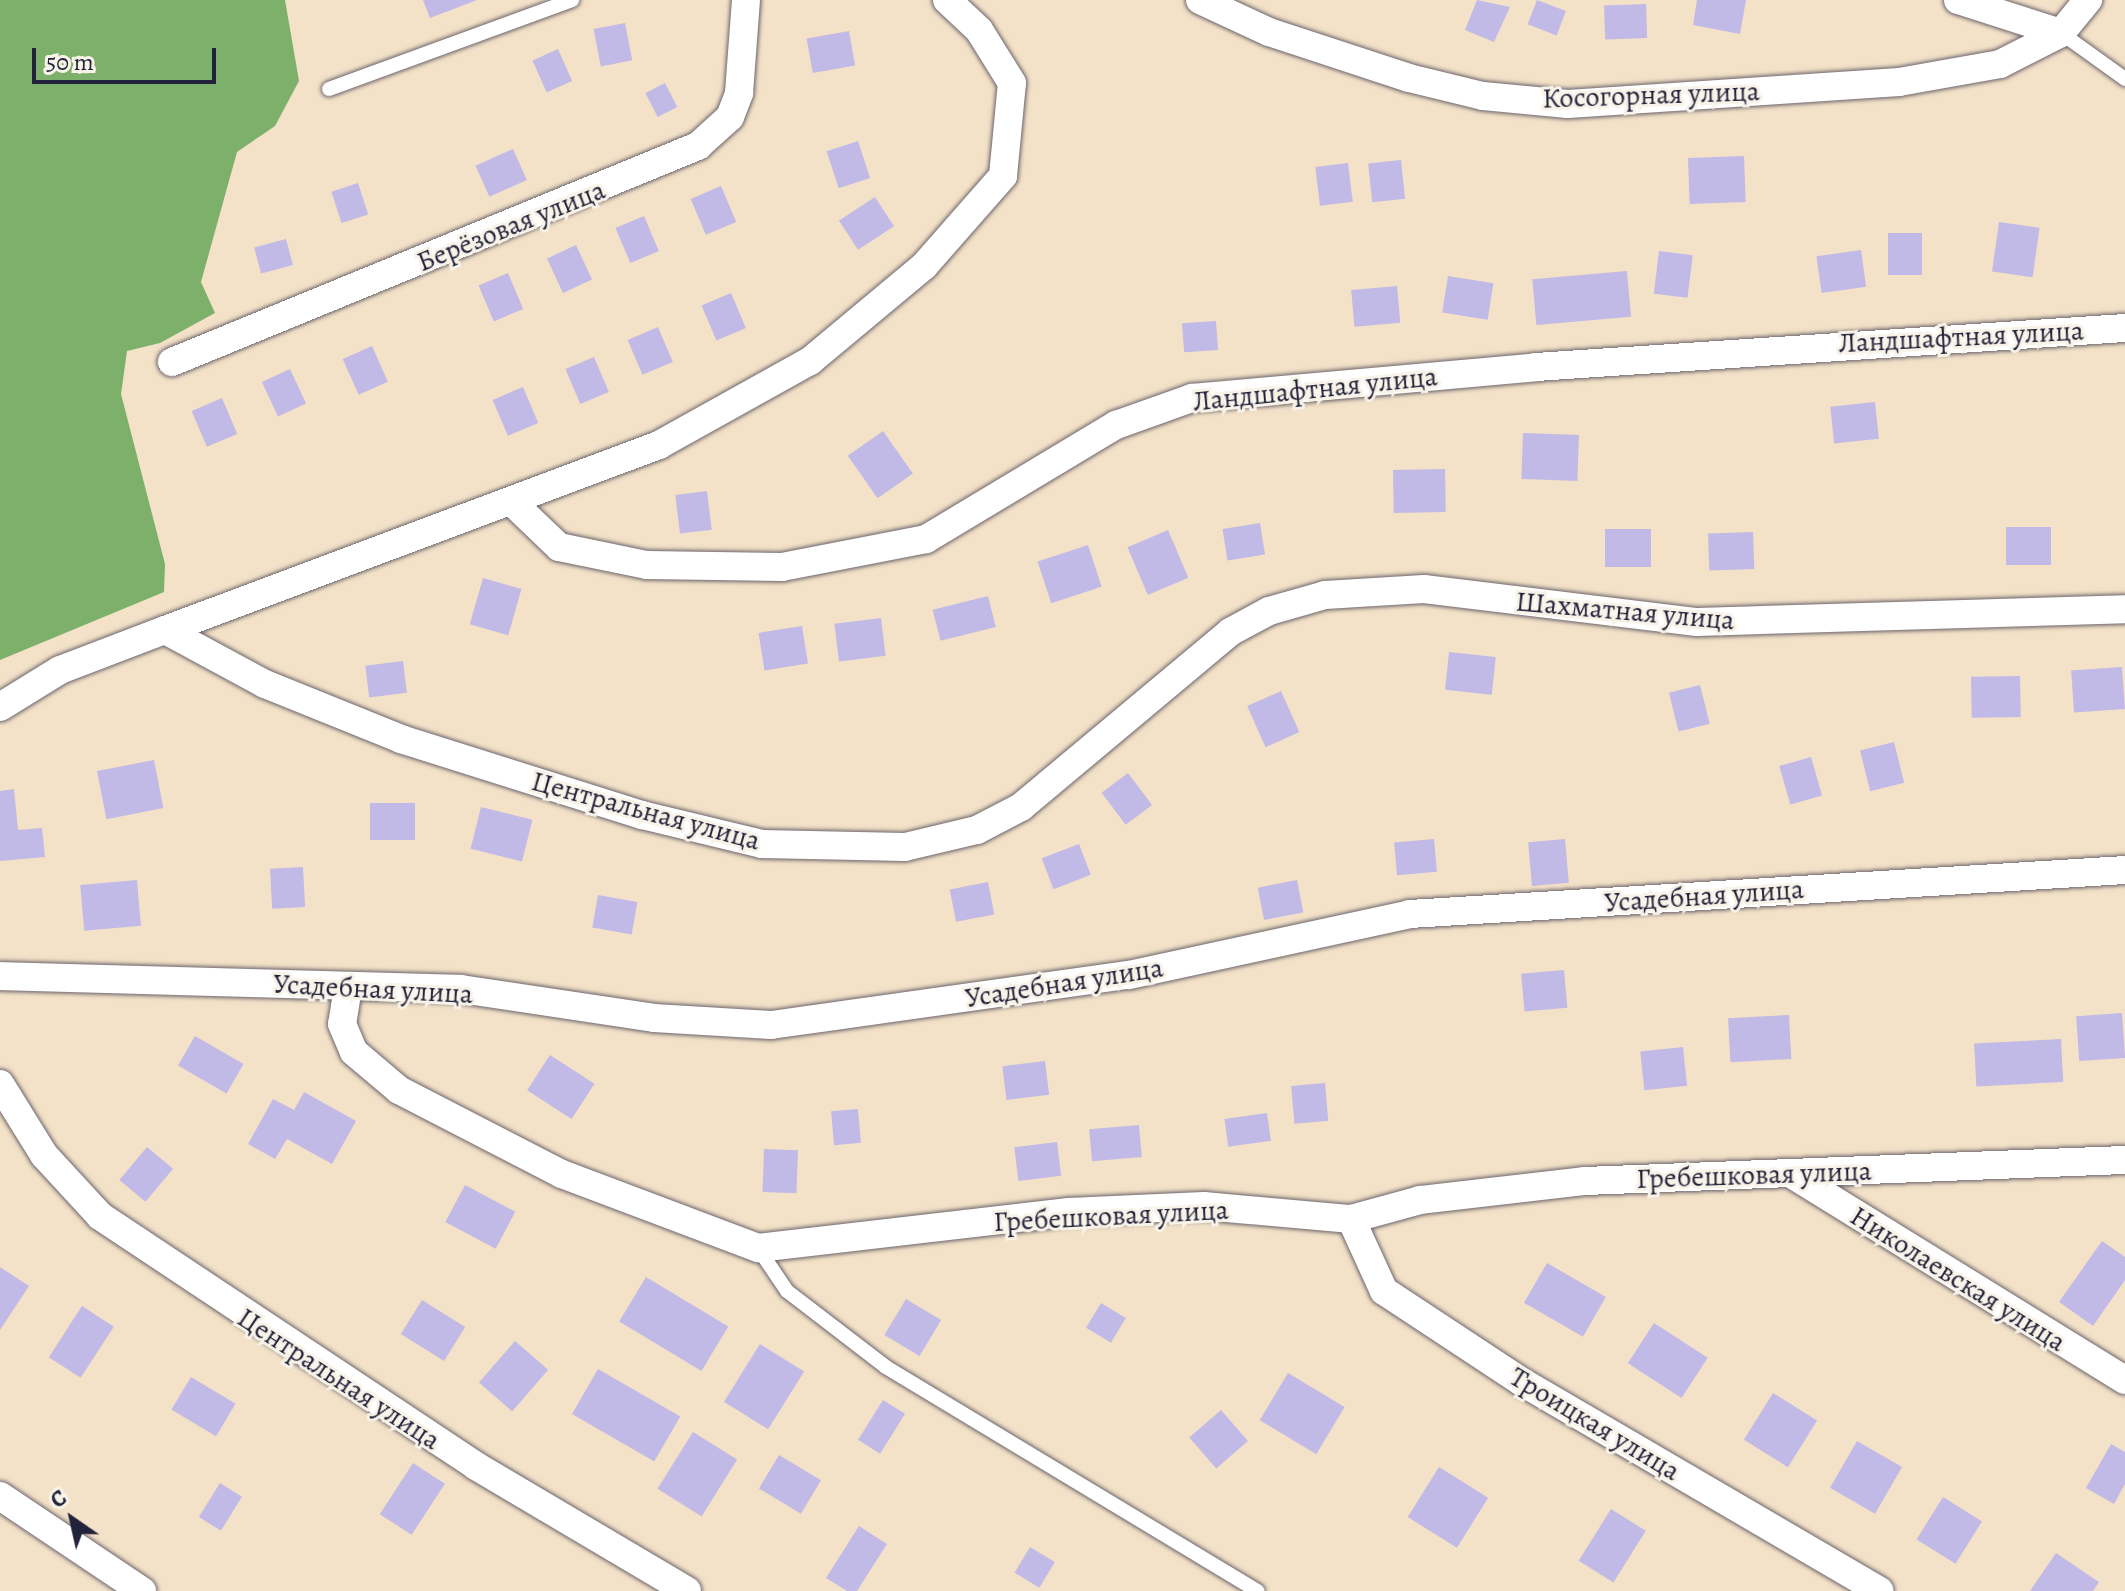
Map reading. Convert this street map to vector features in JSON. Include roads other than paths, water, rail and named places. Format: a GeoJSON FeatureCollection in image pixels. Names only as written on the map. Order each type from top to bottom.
{"type":"FeatureCollection","features":[{"type":"Feature","properties":{"kind":"street","name":"Берёзовая улица"},"geometry":{"type":"LineString","coordinates":[[172,362],[698,146],[730,117],[739,93],[746,0]]}},
{"type":"Feature","properties":{"kind":"street"},"geometry":{"type":"LineString","coordinates":[[0,707],[60,670],[514,504],[659,445],[810,361],[924,266],[1003,176],[1012,83],[979,30],[947,0]]}},
{"type":"Feature","properties":{"kind":"street","name":"Косогорная улица"},"geometry":{"type":"LineString","coordinates":[[1200,0],[1269,32],[1409,78],[1483,96],[1568,104],[1899,82],[2000,64],[2061,33]]}},
{"type":"Feature","properties":{"kind":"street"},"geometry":{"type":"LineString","coordinates":[[1958,0],[2061,33],[2088,0]]}},
{"type":"Feature","properties":{"kind":"street","name":"Ландшафтная улица"},"geometry":{"type":"LineString","coordinates":[[514,504],[559,547],[647,565],[782,567],[926,539],[1116,425],[1192,398],[1551,365],[2125,328]]}},
{"type":"Feature","properties":{"kind":"street","name":"Шахматная улица"},"geometry":{"type":"LineString","coordinates":[[1230,632],[1269,611],[1382,588],[1697,622],[2125,609]]}},
{"type":"Feature","properties":{"kind":"street","name":"Центральная улица"},"geometry":{"type":"LineString","coordinates":[[165,630],[265,684],[401,739],[627,811],[762,844],[860,849],[946,839],[1021,807],[1230,632]]}},
{"type":"Feature","properties":{"kind":"street","name":"Усадебная улица"},"geometry":{"type":"LineString","coordinates":[[0,976],[461,989],[654,1018],[771,1025],[1129,975],[1410,914],[2125,870]]}},
{"type":"Feature","properties":{"kind":"street","name":"Гребешковая улица"},"geometry":{"type":"LineString","coordinates":[[348,987],[342,1024],[354,1052],[399,1090],[562,1174],[758,1248],[1069,1212],[1204,1206],[1351,1219],[1420,1200],[1585,1181],[2125,1160]]}},
{"type":"Feature","properties":{"kind":"street","name":"Центральная улица"},"geometry":{"type":"LineString","coordinates":[[0,1084],[44,1155],[100,1216],[476,1466],[687,1591]]}},
{"type":"Feature","properties":{"kind":"street","name":"Николаевская улица"},"geometry":{"type":"LineString","coordinates":[[1793,1175],[2125,1380]]}},
{"type":"Feature","properties":{"kind":"street","name":"Троицкая улица"},"geometry":{"type":"LineString","coordinates":[[1351,1219],[1384,1291],[1522,1382],[1879,1591]]}},
{"type":"Feature","properties":{"kind":"street"},"geometry":{"type":"LineString","coordinates":[[0,1496],[142,1591]]}},
{"type":"Feature","properties":{"kind":"lane"},"geometry":{"type":"LineString","coordinates":[[329,89],[572,0]]}},
{"type":"Feature","properties":{"kind":"lane"},"geometry":{"type":"LineString","coordinates":[[2061,33],[2125,79]]}},
{"type":"Feature","properties":{"kind":"lane"},"geometry":{"type":"LineString","coordinates":[[758,1248],[787,1291],[886,1367],[1258,1591]]}}]}
